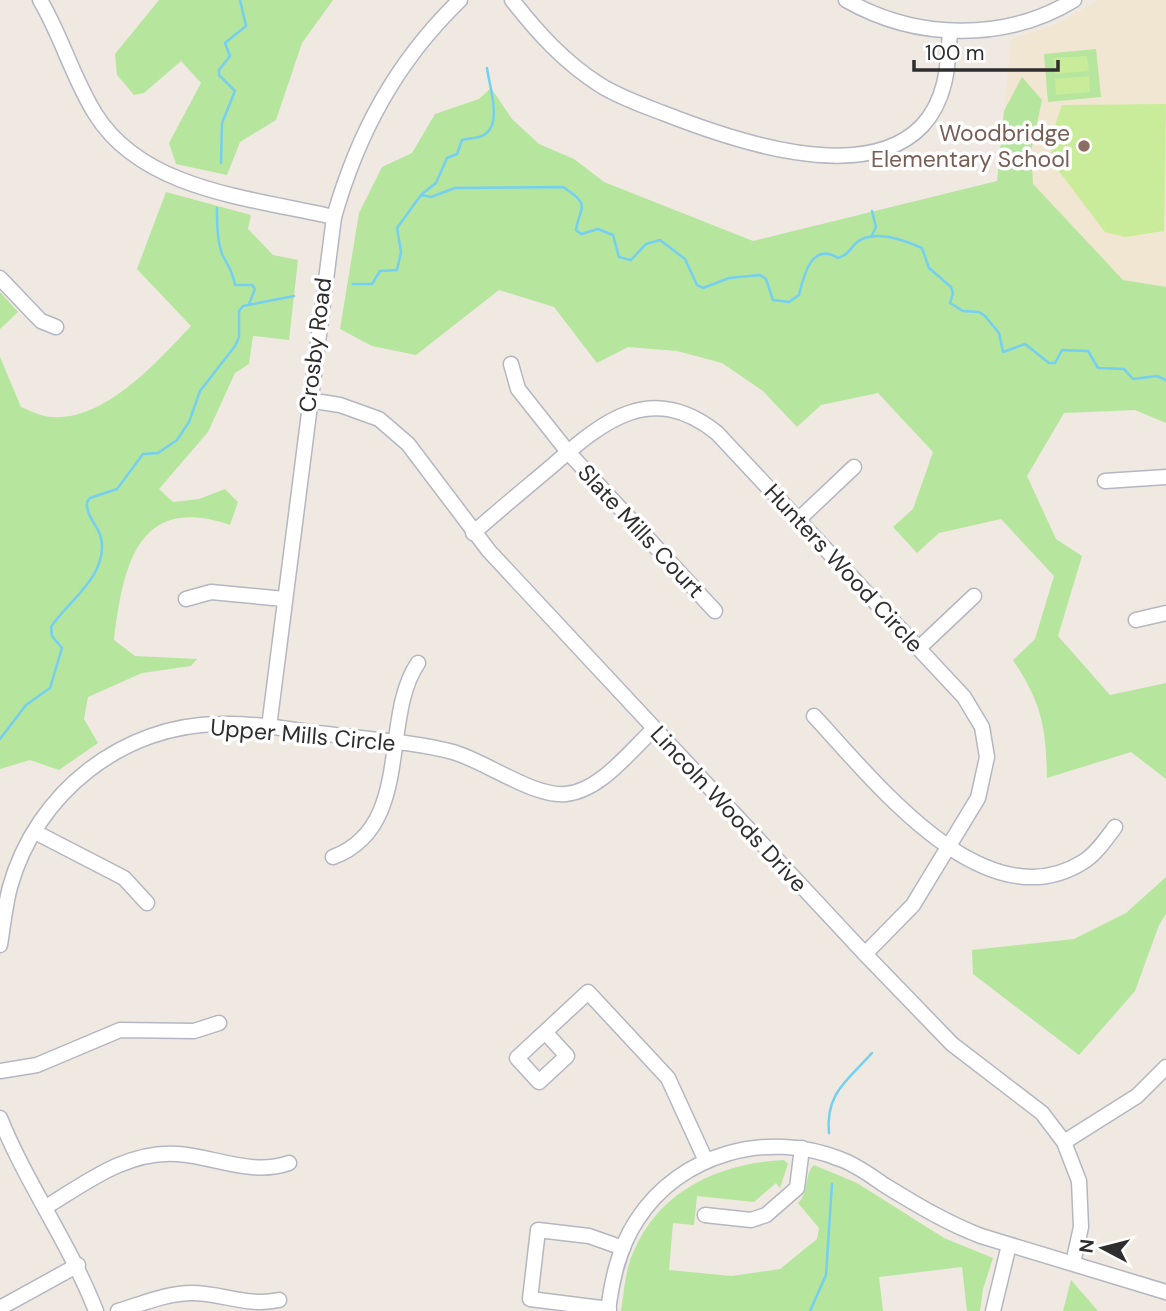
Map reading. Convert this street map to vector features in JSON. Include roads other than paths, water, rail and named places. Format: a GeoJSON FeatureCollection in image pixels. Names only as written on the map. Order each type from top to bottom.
{"type":"FeatureCollection","features":[{"type":"Feature","properties":{"kind":"street"},"geometry":{"type":"LineString","coordinates":[[40,0],[57,30],[84,96],[112,137],[128,152],[167,176],[191,184],[334,217]]}},
{"type":"Feature","properties":{"kind":"street","name":"Crosby Road"},"geometry":{"type":"LineString","coordinates":[[269,727],[334,217],[352,158],[377,105],[412,51],[460,0]]}},
{"type":"Feature","properties":{"kind":"street"},"geometry":{"type":"LineString","coordinates":[[512,0],[551,47],[602,87],[724,137],[761,147],[809,154],[859,153],[880,149],[904,139],[922,126],[940,100],[950,31]]}},
{"type":"Feature","properties":{"kind":"street"},"geometry":{"type":"LineString","coordinates":[[846,0],[884,19],[950,31],[1015,24],[1040,17],[1074,0]]}},
{"type":"Feature","properties":{"kind":"street"},"geometry":{"type":"LineString","coordinates":[[0,278],[41,321],[56,327]]}},
{"type":"Feature","properties":{"kind":"street","name":"Slate Mills Court"},"geometry":{"type":"LineString","coordinates":[[511,364],[518,389],[568,452],[715,611]]}},
{"type":"Feature","properties":{"kind":"street","name":"Lincoln Woods Drive"},"geometry":{"type":"LineString","coordinates":[[309,400],[362,412],[379,419],[395,431],[420,457],[474,533],[865,954],[952,1044],[1042,1112],[1064,1142],[1075,1166],[1082,1195],[1081,1227],[1073,1263]]}},
{"type":"Feature","properties":{"kind":"street","name":"Hunters Wood Circle"},"geometry":{"type":"LineString","coordinates":[[474,533],[568,452],[624,413],[655,407],[688,414],[717,433],[919,648],[975,713],[986,741],[983,783],[949,846],[912,905],[865,954]]}},
{"type":"Feature","properties":{"kind":"street"},"geometry":{"type":"LineString","coordinates":[[798,520],[854,467]]}},
{"type":"Feature","properties":{"kind":"street"},"geometry":{"type":"LineString","coordinates":[[1105,481],[1166,477]]}},
{"type":"Feature","properties":{"kind":"street"},"geometry":{"type":"LineString","coordinates":[[186,598],[211,592],[284,599]]}},
{"type":"Feature","properties":{"kind":"street"},"geometry":{"type":"LineString","coordinates":[[919,648],[974,596]]}},
{"type":"Feature","properties":{"kind":"street"},"geometry":{"type":"LineString","coordinates":[[1136,620],[1166,613]]}},
{"type":"Feature","properties":{"kind":"street"},"geometry":{"type":"LineString","coordinates":[[333,857],[354,845],[382,807],[389,790],[404,688],[418,663]]}},
{"type":"Feature","properties":{"kind":"street"},"geometry":{"type":"LineString","coordinates":[[814,716],[910,818],[949,846],[998,871],[1015,876],[1042,878],[1057,874],[1086,860],[1115,827]]}},
{"type":"Feature","properties":{"kind":"street","name":"Upper Mills Circle"},"geometry":{"type":"LineString","coordinates":[[0,945],[5,885],[35,832],[61,794],[80,776],[131,744],[196,726],[220,724],[269,727],[397,743],[466,756],[532,787],[556,794],[578,792],[589,787],[654,729]]}},
{"type":"Feature","properties":{"kind":"street"},"geometry":{"type":"LineString","coordinates":[[35,832],[124,878],[146,903]]}},
{"type":"Feature","properties":{"kind":"street"},"geometry":{"type":"LineString","coordinates":[[545,1032],[588,992],[668,1078],[706,1161]]}},
{"type":"Feature","properties":{"kind":"street"},"geometry":{"type":"LineString","coordinates":[[0,1072],[37,1065],[121,1030],[194,1031],[219,1023]]}},
{"type":"Feature","properties":{"kind":"street"},"geometry":{"type":"LineString","coordinates":[[1064,1142],[1131,1101],[1166,1067]]}},
{"type":"Feature","properties":{"kind":"street"},"geometry":{"type":"LineString","coordinates":[[0,1118],[78,1265],[96,1311]]}},
{"type":"Feature","properties":{"kind":"street"},"geometry":{"type":"LineString","coordinates":[[705,1215],[751,1220],[766,1215],[797,1188],[802,1148]]}},
{"type":"Feature","properties":{"kind":"street"},"geometry":{"type":"LineString","coordinates":[[623,1248],[599,1238],[538,1230],[530,1299],[609,1310],[623,1248],[637,1220],[679,1176],[706,1161],[744,1149],[802,1148],[855,1166],[951,1225],[1166,1292]]}},
{"type":"Feature","properties":{"kind":"street"},"geometry":{"type":"LineString","coordinates":[[46,1207],[108,1170],[142,1156],[180,1154],[260,1169],[289,1163]]}},
{"type":"Feature","properties":{"kind":"street"},"geometry":{"type":"LineString","coordinates":[[993,1311],[1009,1245]]}},
{"type":"Feature","properties":{"kind":"street"},"geometry":{"type":"LineString","coordinates":[[0,1308],[78,1265]]}},
{"type":"Feature","properties":{"kind":"street"},"geometry":{"type":"LineString","coordinates":[[118,1311],[186,1293],[209,1294],[253,1303],[279,1300]]}},
{"type":"Feature","properties":{"kind":"waterway"},"geometry":{"type":"LineString","coordinates":[[221,163],[222,123],[235,91],[219,75],[219,70],[230,56],[225,43],[246,26],[240,0]]}},
{"type":"Feature","properties":{"kind":"waterway"},"geometry":{"type":"LineString","coordinates":[[422,194],[436,183],[447,158],[457,154],[462,140],[484,135],[490,130],[494,113],[487,68]]}},
{"type":"Feature","properties":{"kind":"waterway"},"geometry":{"type":"LineString","coordinates":[[353,284],[372,284],[380,271],[397,270],[401,252],[397,228],[421,195],[431,197],[455,188],[563,187],[581,203],[576,230],[581,234],[598,229],[613,235],[619,257],[631,260],[646,244],[660,240],[685,259],[697,285],[703,288],[729,278],[760,275],[766,279],[773,300],[789,302],[799,295],[806,271],[821,254],[838,258],[863,239],[871,236],[889,237],[922,248],[929,268],[951,287],[953,293],[950,303],[963,311],[979,312],[985,316],[999,333],[1003,352],[1025,344],[1049,363],[1055,363],[1062,350],[1088,351],[1098,368],[1124,369],[1133,379],[1157,376],[1166,380]]}},
{"type":"Feature","properties":{"kind":"waterway"},"geometry":{"type":"LineString","coordinates":[[217,208],[220,248],[235,285],[252,285],[255,289],[249,304]]}},
{"type":"Feature","properties":{"kind":"waterway"},"geometry":{"type":"LineString","coordinates":[[871,237],[876,227],[872,211]]}},
{"type":"Feature","properties":{"kind":"waterway"},"geometry":{"type":"LineString","coordinates":[[0,739],[26,705],[50,688],[62,648],[52,636],[51,627],[85,587],[99,564],[101,538],[88,512],[87,502],[90,498],[117,489],[143,454],[158,453],[177,440],[189,422],[200,391],[235,346],[239,337],[239,311],[243,306],[294,296]]}},
{"type":"Feature","properties":{"kind":"waterway"},"geometry":{"type":"LineString","coordinates":[[829,1133],[829,1119],[835,1097],[872,1053]]}},
{"type":"Feature","properties":{"kind":"waterway"},"geometry":{"type":"LineString","coordinates":[[810,1311],[826,1275],[832,1184]]}},
{"type":"Feature","properties":{"kind":"place","name":"Woodbridge Elementary School"},"geometry":{"type":"Point","coordinates":[1084,146]}}]}
